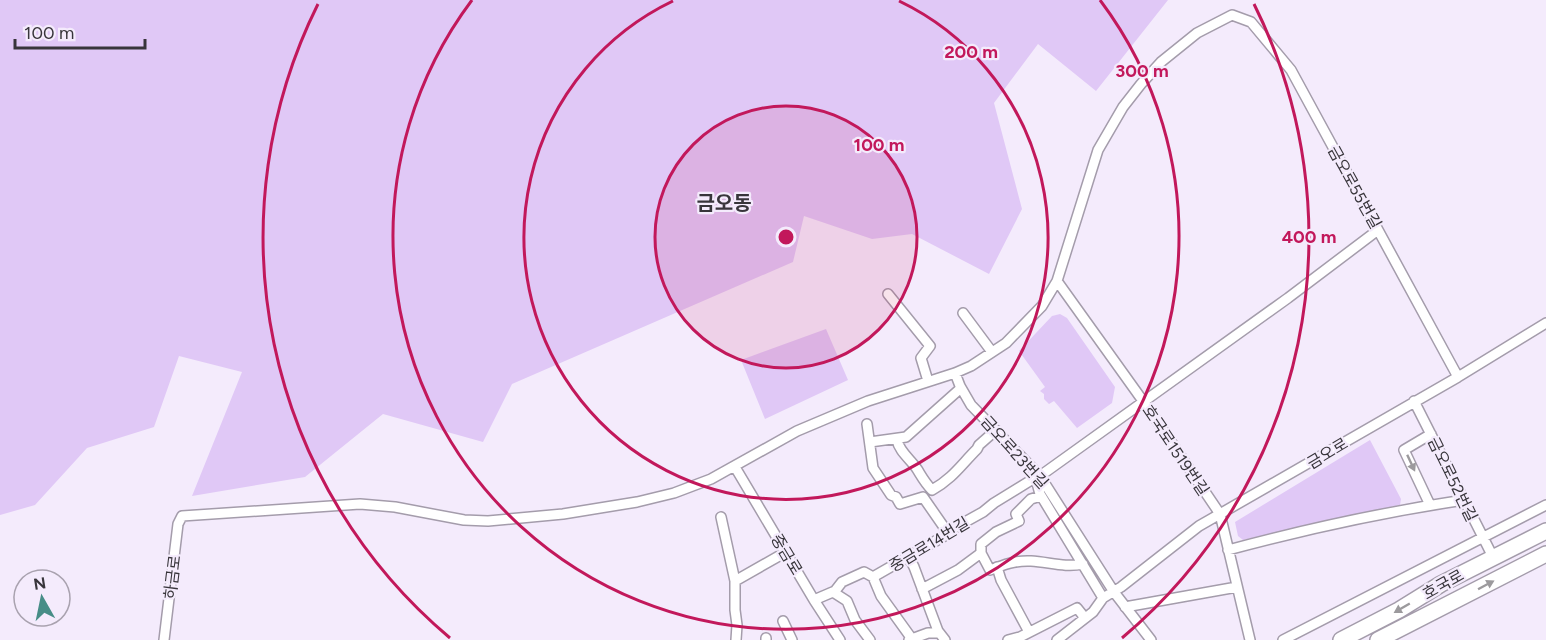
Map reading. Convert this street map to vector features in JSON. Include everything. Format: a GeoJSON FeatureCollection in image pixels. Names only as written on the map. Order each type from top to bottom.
{"type":"FeatureCollection","features":[{"type":"Feature","properties":{"kind":"main road","name":"호국로"},"geometry":{"type":"LineString","coordinates":[[1341,640],[1399,610],[1441,584],[1546,531]]}},
{"type":"Feature","properties":{"kind":"main road","name":"호국로"},"geometry":{"type":"LineString","coordinates":[[1378,640],[1546,554]]}},
{"type":"Feature","properties":{"kind":"street","name":"금오로55번길"},"geometry":{"type":"LineString","coordinates":[[1057,281],[1098,150],[1123,107],[1161,62],[1197,33],[1232,15],[1251,22],[1291,70],[1458,377]]}},
{"type":"Feature","properties":{"kind":"street"},"geometry":{"type":"LineString","coordinates":[[1103,598],[1041,496],[1037,483],[1037,472],[1143,401],[1303,287],[1378,230]]}},
{"type":"Feature","properties":{"kind":"street"},"geometry":{"type":"LineString","coordinates":[[735,467],[797,431],[868,401],[956,373],[971,366],[1006,343],[1042,306],[1057,281]]}},
{"type":"Feature","properties":{"kind":"street","name":"호국로1519번길"},"geometry":{"type":"LineString","coordinates":[[1057,281],[1220,514],[1250,640]]}},
{"type":"Feature","properties":{"kind":"street"},"geometry":{"type":"LineString","coordinates":[[888,294],[930,346],[921,358],[928,381]]}},
{"type":"Feature","properties":{"kind":"street"},"geometry":{"type":"LineString","coordinates":[[963,313],[992,352]]}},
{"type":"Feature","properties":{"kind":"street","name":"금오로"},"geometry":{"type":"LineString","coordinates":[[1057,640],[1093,612],[1103,598],[1114,592],[1198,526],[1458,377],[1546,322]]}},
{"type":"Feature","properties":{"kind":"street","name":"금오로23번길"},"geometry":{"type":"LineString","coordinates":[[956,373],[961,388],[971,405],[1037,472],[1114,592]]}},
{"type":"Feature","properties":{"kind":"street"},"geometry":{"type":"LineString","coordinates":[[870,442],[906,437],[961,388]]}},
{"type":"Feature","properties":{"kind":"street","name":"금오로52번길"},"geometry":{"type":"LineString","coordinates":[[1414,401],[1493,557]]}},
{"type":"Feature","properties":{"kind":"street"},"geometry":{"type":"LineString","coordinates":[[867,424],[873,468],[891,495],[896,497],[900,504],[923,497],[948,532]]}},
{"type":"Feature","properties":{"kind":"street"},"geometry":{"type":"LineString","coordinates":[[897,440],[898,447],[932,490],[956,473],[979,445],[996,430]]}},
{"type":"Feature","properties":{"kind":"street"},"geometry":{"type":"LineString","coordinates":[[1430,505],[1404,450],[1431,434]]}},
{"type":"Feature","properties":{"kind":"street","name":"하금로"},"geometry":{"type":"LineString","coordinates":[[164,640],[178,524],[182,516],[360,504],[395,507],[464,520],[516,519],[601,509],[637,502],[711,480],[735,467]]}},
{"type":"Feature","properties":{"kind":"street","name":"중금로"},"geometry":{"type":"LineString","coordinates":[[735,467],[840,640]]}},
{"type":"Feature","properties":{"kind":"street","name":"중금로14번길"},"geometry":{"type":"LineString","coordinates":[[814,600],[833,592],[842,582],[864,572],[873,577],[909,557],[1033,479],[1037,472]]}},
{"type":"Feature","properties":{"kind":"street"},"geometry":{"type":"LineString","coordinates":[[1041,496],[1031,499],[1016,514],[1018,521],[981,543],[981,553],[990,570],[1012,562],[1030,561],[1071,567],[1083,564]]}},
{"type":"Feature","properties":{"kind":"street"},"geometry":{"type":"LineString","coordinates":[[1228,550],[1283,535],[1464,500]]}},
{"type":"Feature","properties":{"kind":"street"},"geometry":{"type":"LineString","coordinates":[[1283,640],[1546,505]]}},
{"type":"Feature","properties":{"kind":"street"},"geometry":{"type":"LineString","coordinates":[[721,517],[735,581],[736,640]]}},
{"type":"Feature","properties":{"kind":"street"},"geometry":{"type":"LineString","coordinates":[[735,581],[786,552]]}},
{"type":"Feature","properties":{"kind":"street"},"geometry":{"type":"LineString","coordinates":[[922,590],[958,570],[981,553]]}},
{"type":"Feature","properties":{"kind":"street"},"geometry":{"type":"LineString","coordinates":[[909,557],[938,631],[945,640]]}},
{"type":"Feature","properties":{"kind":"street"},"geometry":{"type":"LineString","coordinates":[[997,567],[1001,580],[1029,632]]}},
{"type":"Feature","properties":{"kind":"street"},"geometry":{"type":"LineString","coordinates":[[873,577],[881,596],[910,639],[928,633],[938,633]]}},
{"type":"Feature","properties":{"kind":"street"},"geometry":{"type":"LineString","coordinates":[[1125,608],[1237,587]]}},
{"type":"Feature","properties":{"kind":"street"},"geometry":{"type":"LineString","coordinates":[[833,592],[847,601],[855,620],[870,640]]}},
{"type":"Feature","properties":{"kind":"street"},"geometry":{"type":"LineString","coordinates":[[1114,592],[1151,640]]}},
{"type":"Feature","properties":{"kind":"street"},"geometry":{"type":"LineString","coordinates":[[1008,640],[1077,608],[1085,618]]}},
{"type":"Feature","properties":{"kind":"street"},"geometry":{"type":"LineString","coordinates":[[783,621],[792,640]]}},
{"type":"Feature","properties":{"kind":"shaded area"},"geometry":{"type":"Polygon","coordinates":[[[0,0],[1168,0],[1096,91],[1038,44],[994,103],[1022,209],[989,274],[912,234],[872,239],[804,216],[793,262],[512,384],[483,442],[383,414],[305,477],[192,496],[242,372],[179,356],[154,427],[87,448],[35,505],[0,515],[0,0]]]}},
{"type":"Feature","properties":{"kind":"shaded area"},"geometry":{"type":"Polygon","coordinates":[[[1060,314],[1067,318],[1115,387],[1112,403],[1077,428],[1054,401],[1049,404],[1044,399],[1044,394],[1040,391],[1045,387],[1019,351],[1052,316],[1060,314]]]}},
{"type":"Feature","properties":{"kind":"shaded area"},"geometry":{"type":"Polygon","coordinates":[[[826,329],[848,380],[765,419],[741,360],[826,329]]]}},
{"type":"Feature","properties":{"kind":"shaded area"},"geometry":{"type":"Polygon","coordinates":[[[1370,440],[1401,499],[1400,505],[1243,540],[1238,536],[1235,522],[1370,440]]]}},
{"type":"Feature","properties":{"kind":"district","name":"금오동"},"geometry":{"type":"Point","coordinates":[724,203]}}]}
